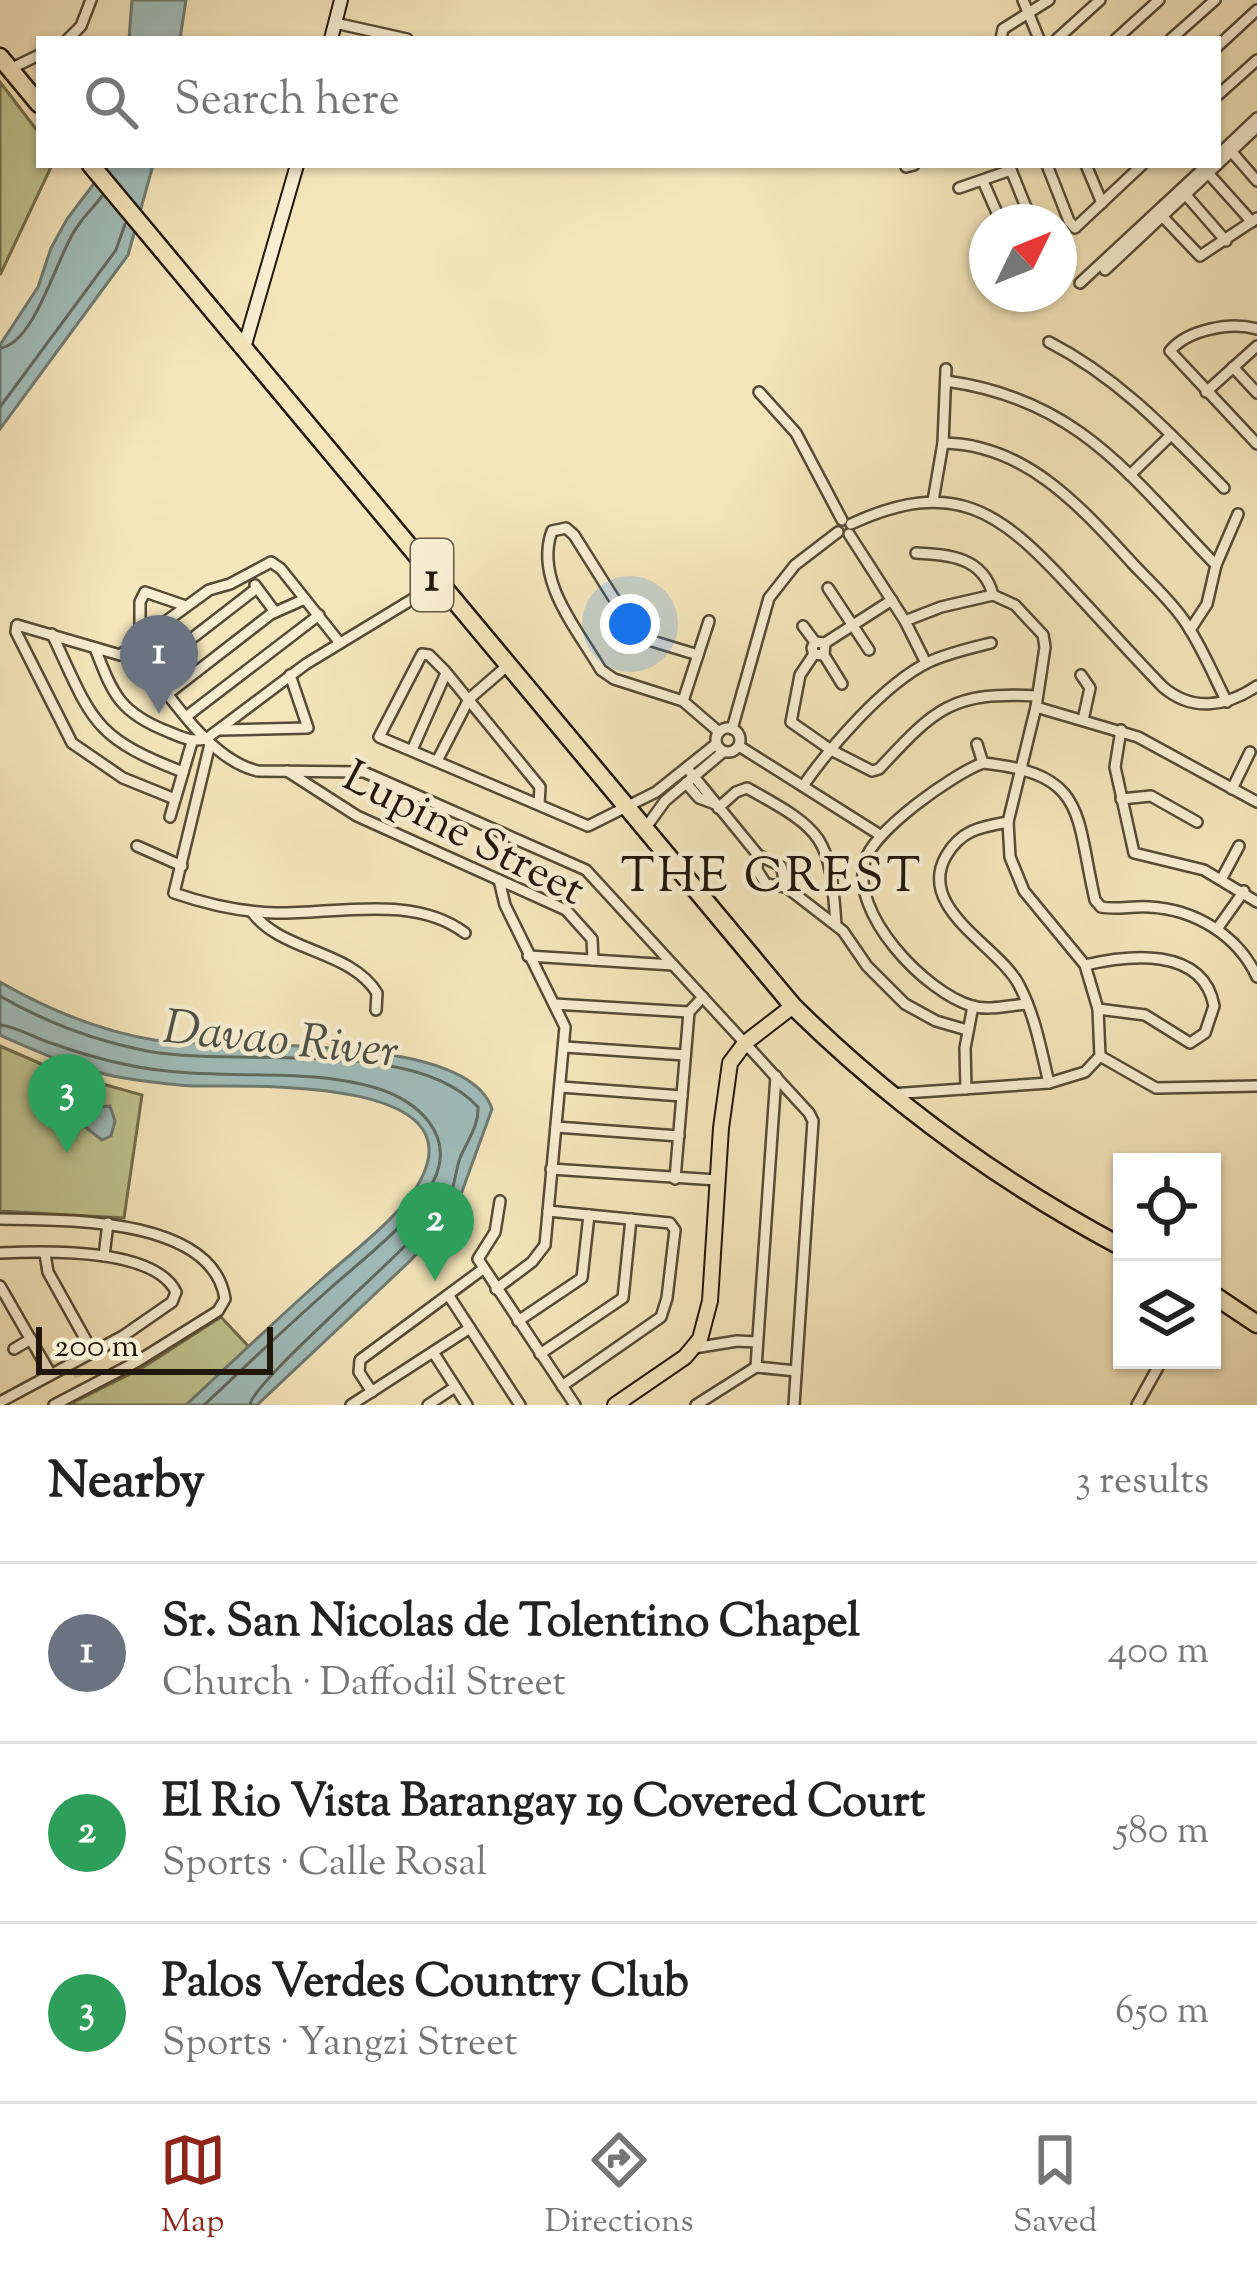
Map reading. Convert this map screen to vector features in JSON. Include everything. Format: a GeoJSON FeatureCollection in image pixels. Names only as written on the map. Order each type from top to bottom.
{"type":"FeatureCollection","features":[{"type":"Feature","properties":{"kind":"highway"},"geometry":{"type":"LineString","coordinates":[[5,63],[36,100]]}},
{"type":"Feature","properties":{"kind":"highway","name":"1"},"geometry":{"type":"LineString","coordinates":[[93,168],[793,1006],[887,1094],[957,1147],[1113,1241]]}},
{"type":"Feature","properties":{"kind":"highway"},"geometry":{"type":"LineString","coordinates":[[1221,1298],[1257,1311]]}},
{"type":"Feature","properties":{"kind":"highway"},"geometry":{"type":"LineString","coordinates":[[1221,1299],[1257,1324]]}},
{"type":"Feature","properties":{"kind":"main road"},"geometry":{"type":"LineString","coordinates":[[615,1405],[694,1348],[706,1322],[727,1077],[735,1055],[746,1043],[793,1006]]}},
{"type":"Feature","properties":{"kind":"street"},"geometry":{"type":"LineString","coordinates":[[71,36],[81,26],[91,0]]}},
{"type":"Feature","properties":{"kind":"street"},"geometry":{"type":"LineString","coordinates":[[332,36],[341,0]]}},
{"type":"Feature","properties":{"kind":"street"},"geometry":{"type":"LineString","coordinates":[[1024,0],[1038,36]]}},
{"type":"Feature","properties":{"kind":"street"},"geometry":{"type":"LineString","coordinates":[[1001,35],[1049,0]]}},
{"type":"Feature","properties":{"kind":"street"},"geometry":{"type":"LineString","coordinates":[[1060,36],[1100,0]]}},
{"type":"Feature","properties":{"kind":"street"},"geometry":{"type":"LineString","coordinates":[[1119,36],[1159,0]]}},
{"type":"Feature","properties":{"kind":"street"},"geometry":{"type":"LineString","coordinates":[[1174,36],[1215,0]]}},
{"type":"Feature","properties":{"kind":"street"},"geometry":{"type":"LineString","coordinates":[[1221,43],[1257,10]]}},
{"type":"Feature","properties":{"kind":"street"},"geometry":{"type":"LineString","coordinates":[[335,23],[394,36]]}},
{"type":"Feature","properties":{"kind":"street"},"geometry":{"type":"LineString","coordinates":[[5,63],[36,56]]}},
{"type":"Feature","properties":{"kind":"street"},"geometry":{"type":"LineString","coordinates":[[1221,92],[1257,60]]}},
{"type":"Feature","properties":{"kind":"street"},"geometry":{"type":"LineString","coordinates":[[1221,157],[1257,118]]}},
{"type":"Feature","properties":{"kind":"street"},"geometry":{"type":"LineString","coordinates":[[1221,159],[1256,131]]}},
{"type":"Feature","properties":{"kind":"street"},"geometry":{"type":"LineString","coordinates":[[1231,151],[1257,181]]}},
{"type":"Feature","properties":{"kind":"street"},"geometry":{"type":"LineString","coordinates":[[244,348],[296,168]]}},
{"type":"Feature","properties":{"kind":"street"},"geometry":{"type":"LineString","coordinates":[[959,188],[1008,168]]}},
{"type":"Feature","properties":{"kind":"street"},"geometry":{"type":"LineString","coordinates":[[1010,168],[1025,204]]}},
{"type":"Feature","properties":{"kind":"street"},"geometry":{"type":"LineString","coordinates":[[1048,168],[1072,227],[1139,168]]}},
{"type":"Feature","properties":{"kind":"street"},"geometry":{"type":"LineString","coordinates":[[1087,168],[1102,203]]}},
{"type":"Feature","properties":{"kind":"street"},"geometry":{"type":"LineString","coordinates":[[1105,270],[1210,168]]}},
{"type":"Feature","properties":{"kind":"street"},"geometry":{"type":"LineString","coordinates":[[1081,284],[1210,168]]}},
{"type":"Feature","properties":{"kind":"street"},"geometry":{"type":"LineString","coordinates":[[1162,216],[1200,256],[1254,220],[1217,168]]}},
{"type":"Feature","properties":{"kind":"street"},"geometry":{"type":"LineString","coordinates":[[983,181],[993,204]]}},
{"type":"Feature","properties":{"kind":"street"},"geometry":{"type":"LineString","coordinates":[[1185,194],[1226,241]]}},
{"type":"Feature","properties":{"kind":"street"},"geometry":{"type":"LineString","coordinates":[[1257,329],[1225,325],[1170,350],[1176,362],[1257,444]]}},
{"type":"Feature","properties":{"kind":"street"},"geometry":{"type":"LineString","coordinates":[[1049,341],[1110,377],[1224,488]]}},
{"type":"Feature","properties":{"kind":"street"},"geometry":{"type":"LineString","coordinates":[[1206,392],[1257,346]]}},
{"type":"Feature","properties":{"kind":"street"},"geometry":{"type":"LineString","coordinates":[[1233,368],[1257,393]]}},
{"type":"Feature","properties":{"kind":"street"},"geometry":{"type":"LineString","coordinates":[[933,501],[943,443],[946,375],[1048,409],[1085,434],[1216,566]]}},
{"type":"Feature","properties":{"kind":"street"},"geometry":{"type":"LineString","coordinates":[[760,392],[796,433],[845,528],[926,663]]}},
{"type":"Feature","properties":{"kind":"street"},"geometry":{"type":"LineString","coordinates":[[1130,475],[1171,434]]}},
{"type":"Feature","properties":{"kind":"street"},"geometry":{"type":"LineString","coordinates":[[943,443],[1008,456],[1062,491],[1190,630],[1227,702]]}},
{"type":"Feature","properties":{"kind":"street"},"geometry":{"type":"LineString","coordinates":[[539,805],[542,788],[446,673],[422,654],[379,736],[412,749],[437,761],[539,805],[589,826],[689,776],[732,729],[770,598],[796,565],[845,528],[884,509],[933,501],[982,513],[1016,531],[1172,695],[1192,704],[1227,702],[1257,686]]}},
{"type":"Feature","properties":{"kind":"street"},"geometry":{"type":"LineString","coordinates":[[1190,630],[1207,604],[1216,566],[1238,514]]}},
{"type":"Feature","properties":{"kind":"street"},"geometry":{"type":"LineString","coordinates":[[698,655],[635,632],[589,556],[566,529],[550,534],[548,571],[558,597],[602,670],[614,679],[683,700],[719,742],[734,752],[740,737],[732,729]]}},
{"type":"Feature","properties":{"kind":"street"},"geometry":{"type":"LineString","coordinates":[[916,553],[944,555],[978,567],[993,595]]}},
{"type":"Feature","properties":{"kind":"street"},"geometry":{"type":"LineString","coordinates":[[175,800],[123,778],[72,743],[16,632],[17,625],[117,656],[209,590],[271,562],[340,643]]}},
{"type":"Feature","properties":{"kind":"street"},"geometry":{"type":"LineString","coordinates":[[248,575],[274,612]]}},
{"type":"Feature","properties":{"kind":"street"},"geometry":{"type":"LineString","coordinates":[[439,584],[290,675],[217,730],[208,741],[174,893],[252,912],[410,911],[446,921],[465,933]]}},
{"type":"Feature","properties":{"kind":"street"},"geometry":{"type":"LineString","coordinates":[[151,670],[257,588]]}},
{"type":"Feature","properties":{"kind":"street"},"geometry":{"type":"LineString","coordinates":[[828,588],[869,650]]}},
{"type":"Feature","properties":{"kind":"street"},"geometry":{"type":"LineString","coordinates":[[185,607],[145,592],[136,644],[208,741],[251,770],[364,772],[586,870],[813,1121],[794,1405]]}},
{"type":"Feature","properties":{"kind":"street"},"geometry":{"type":"LineString","coordinates":[[887,1094],[1049,1083],[1085,1072],[1100,1055],[1098,1010],[1084,965],[1024,890],[1010,857],[1008,822],[1037,702],[1045,646],[1042,635],[1016,605],[993,595],[941,607],[905,622]]}},
{"type":"Feature","properties":{"kind":"street"},"geometry":{"type":"LineString","coordinates":[[169,693],[274,612],[305,599]]}},
{"type":"Feature","properties":{"kind":"street"},"geometry":{"type":"LineString","coordinates":[[892,600],[820,648],[800,675],[790,718],[831,750],[876,771],[928,718],[951,704],[993,694],[1037,702],[1120,730],[1257,802]]}},
{"type":"Feature","properties":{"kind":"street"},"geometry":{"type":"LineString","coordinates":[[188,716],[319,615]]}},
{"type":"Feature","properties":{"kind":"street"},"geometry":{"type":"LineString","coordinates":[[683,700],[709,621]]}},
{"type":"Feature","properties":{"kind":"street"},"geometry":{"type":"LineString","coordinates":[[803,626],[842,684]]}},
{"type":"Feature","properties":{"kind":"street"},"geometry":{"type":"LineString","coordinates":[[52,634],[95,723],[129,748],[183,772]]}},
{"type":"Feature","properties":{"kind":"street"},"geometry":{"type":"LineString","coordinates":[[803,786],[831,750],[895,686],[926,663],[992,643]]}},
{"type":"Feature","properties":{"kind":"street"},"geometry":{"type":"LineString","coordinates":[[95,649],[113,694],[127,710],[192,742],[208,741]]}},
{"type":"Feature","properties":{"kind":"street"},"geometry":{"type":"LineString","coordinates":[[437,761],[469,699],[507,666]]}},
{"type":"Feature","properties":{"kind":"street"},"geometry":{"type":"LineString","coordinates":[[412,749],[446,673]]}},
{"type":"Feature","properties":{"kind":"street"},"geometry":{"type":"LineString","coordinates":[[217,730],[308,728],[290,675]]}},
{"type":"Feature","properties":{"kind":"street"},"geometry":{"type":"LineString","coordinates":[[1081,675],[1090,688],[1083,721]]}},
{"type":"Feature","properties":{"kind":"street"},"geometry":{"type":"LineString","coordinates":[[1120,730],[1114,766],[1136,855],[1185,864],[1253,896],[1217,929]]}},
{"type":"Feature","properties":{"kind":"street"},"geometry":{"type":"LineString","coordinates":[[170,817],[192,742]]}},
{"type":"Feature","properties":{"kind":"street"},"geometry":{"type":"LineString","coordinates":[[977,743],[983,763]]}},
{"type":"Feature","properties":{"kind":"street"},"geometry":{"type":"LineString","coordinates":[[739,746],[880,835]]}},
{"type":"Feature","properties":{"kind":"street"},"geometry":{"type":"LineString","coordinates":[[1232,789],[1250,752]]}},
{"type":"Feature","properties":{"kind":"street"},"geometry":{"type":"LineString","coordinates":[[1027,1004],[973,1006],[914,969],[868,908],[862,880],[863,865],[880,835],[950,780],[983,763],[1055,783],[1073,803],[1095,900],[1101,907],[1176,910],[1217,929],[1248,959],[1257,977]]}},
{"type":"Feature","properties":{"kind":"street","name":"Lupine Street"},"geometry":{"type":"LineString","coordinates":[[286,771],[357,816],[570,914],[594,943],[593,960]]}},
{"type":"Feature","properties":{"kind":"street"},"geometry":{"type":"LineString","coordinates":[[689,776],[699,798],[716,806],[758,855],[781,866],[786,887]]}},
{"type":"Feature","properties":{"kind":"street"},"geometry":{"type":"LineString","coordinates":[[716,806],[747,788],[818,836],[832,871],[836,925]]}},
{"type":"Feature","properties":{"kind":"street"},"geometry":{"type":"LineString","coordinates":[[644,830],[669,790]]}},
{"type":"Feature","properties":{"kind":"street"},"geometry":{"type":"LineString","coordinates":[[1121,799],[1151,796],[1197,822]]}},
{"type":"Feature","properties":{"kind":"street"},"geometry":{"type":"LineString","coordinates":[[1008,822],[962,836],[941,866],[940,882],[951,910],[1016,979],[1049,1083]]}},
{"type":"Feature","properties":{"kind":"street"},"geometry":{"type":"LineString","coordinates":[[136,846],[182,866]]}},
{"type":"Feature","properties":{"kind":"street"},"geometry":{"type":"LineString","coordinates":[[1222,878],[1239,846]]}},
{"type":"Feature","properties":{"kind":"street"},"geometry":{"type":"LineString","coordinates":[[758,855],[757,870],[766,884],[786,887],[850,937],[876,976],[905,1004],[936,1021],[967,1030]]}},
{"type":"Feature","properties":{"kind":"street"},"geometry":{"type":"LineString","coordinates":[[496,1289],[544,1250],[565,1047],[564,1021],[528,956],[499,880]]}},
{"type":"Feature","properties":{"kind":"street"},"geometry":{"type":"LineString","coordinates":[[252,912],[272,930],[363,977],[377,993],[376,1010]]}},
{"type":"Feature","properties":{"kind":"street"},"geometry":{"type":"LineString","coordinates":[[528,956],[675,965]]}},
{"type":"Feature","properties":{"kind":"street"},"geometry":{"type":"LineString","coordinates":[[1084,965],[1131,956],[1170,961],[1204,982],[1214,1006],[1205,1033],[1190,1043],[1145,1016],[1098,1010]]}},
{"type":"Feature","properties":{"kind":"street"},"geometry":{"type":"LineString","coordinates":[[675,1179],[689,1012],[703,997]]}},
{"type":"Feature","properties":{"kind":"street"},"geometry":{"type":"LineString","coordinates":[[554,1004],[689,1012]]}},
{"type":"Feature","properties":{"kind":"street"},"geometry":{"type":"LineString","coordinates":[[966,1090],[967,1030],[973,1006]]}},
{"type":"Feature","properties":{"kind":"street"},"geometry":{"type":"LineString","coordinates":[[565,1047],[685,1055]]}},
{"type":"Feature","properties":{"kind":"street"},"geometry":{"type":"LineString","coordinates":[[1100,1055],[1156,1088],[1257,1086]]}},
{"type":"Feature","properties":{"kind":"street"},"geometry":{"type":"LineString","coordinates":[[756,1366],[776,1076]]}},
{"type":"Feature","properties":{"kind":"street"},"geometry":{"type":"LineString","coordinates":[[561,1087],[682,1096]]}},
{"type":"Feature","properties":{"kind":"street"},"geometry":{"type":"LineString","coordinates":[[556,1127],[679,1136]]}},
{"type":"Feature","properties":{"kind":"street"},"geometry":{"type":"LineString","coordinates":[[550,1169],[717,1180]]}},
{"type":"Feature","properties":{"kind":"street"},"geometry":{"type":"LineString","coordinates":[[500,1201],[495,1232],[477,1256],[575,1405]]}},
{"type":"Feature","properties":{"kind":"street"},"geometry":{"type":"LineString","coordinates":[[548,1211],[670,1223],[675,1230],[661,1317],[562,1386]]}},
{"type":"Feature","properties":{"kind":"street"},"geometry":{"type":"LineString","coordinates":[[518,1321],[582,1278],[590,1215]]}},
{"type":"Feature","properties":{"kind":"street"},"geometry":{"type":"LineString","coordinates":[[0,1219],[108,1223],[154,1233],[187,1251],[220,1280],[225,1299],[218,1311],[178,1337],[78,1374],[50,1373],[0,1402]]}},
{"type":"Feature","properties":{"kind":"street"},"geometry":{"type":"LineString","coordinates":[[540,1354],[623,1298],[632,1220]]}},
{"type":"Feature","properties":{"kind":"street"},"geometry":{"type":"LineString","coordinates":[[104,1256],[108,1223]]}},
{"type":"Feature","properties":{"kind":"street"},"geometry":{"type":"LineString","coordinates":[[0,1253],[104,1256],[161,1274],[176,1292],[194,1294]]}},
{"type":"Feature","properties":{"kind":"street"},"geometry":{"type":"LineString","coordinates":[[45,1254],[48,1272],[92,1351]]}},
{"type":"Feature","properties":{"kind":"street"},"geometry":{"type":"LineString","coordinates":[[372,1392],[359,1372],[360,1360],[483,1269]]}},
{"type":"Feature","properties":{"kind":"street"},"geometry":{"type":"LineString","coordinates":[[1,1290],[50,1373]]}},
{"type":"Feature","properties":{"kind":"street"},"geometry":{"type":"LineString","coordinates":[[54,1405],[92,1351],[165,1309],[176,1292]]}},
{"type":"Feature","properties":{"kind":"street"},"geometry":{"type":"LineString","coordinates":[[449,1296],[520,1405]]}},
{"type":"Feature","properties":{"kind":"street"},"geometry":{"type":"LineString","coordinates":[[351,1405],[470,1328]]}},
{"type":"Feature","properties":{"kind":"street"},"geometry":{"type":"LineString","coordinates":[[14,1349],[31,1340]]}},
{"type":"Feature","properties":{"kind":"street"},"geometry":{"type":"LineString","coordinates":[[694,1348],[758,1342]]}},
{"type":"Feature","properties":{"kind":"street"},"geometry":{"type":"LineString","coordinates":[[433,1352],[467,1405]]}},
{"type":"Feature","properties":{"kind":"street"},"geometry":{"type":"LineString","coordinates":[[696,1405],[756,1366],[796,1371]]}},
{"type":"Feature","properties":{"kind":"street"},"geometry":{"type":"LineString","coordinates":[[1137,1405],[1157,1369]]}},
{"type":"Feature","properties":{"kind":"street"},"geometry":{"type":"LineString","coordinates":[[428,1405],[455,1387]]}},
{"type":"Feature","properties":{"kind":"green space"},"geometry":{"type":"Polygon","coordinates":[[[0,82],[36,129],[36,168],[51,168],[0,275],[0,82]]]}},
{"type":"Feature","properties":{"kind":"green space"},"geometry":{"type":"Polygon","coordinates":[[[0,1046],[60,1072],[142,1095],[124,1218],[0,1211],[0,1046]]]}},
{"type":"Feature","properties":{"kind":"green space"},"geometry":{"type":"Polygon","coordinates":[[[221,1317],[249,1347],[186,1405],[68,1405],[142,1368],[221,1317]]]}},
{"type":"Feature","properties":{"kind":"water"},"geometry":{"type":"Polygon","coordinates":[[[132,0],[186,0],[180,36],[129,36],[132,0]]]}},
{"type":"Feature","properties":{"kind":"water"},"geometry":{"type":"Polygon","coordinates":[[[106,168],[152,168],[128,255],[0,429],[0,345],[38,287],[67,219],[106,168]]]}},
{"type":"Feature","properties":{"kind":"water"},"geometry":{"type":"Polygon","coordinates":[[[0,982],[74,1018],[154,1040],[340,1049],[438,1066],[473,1084],[492,1109],[456,1208],[411,1260],[257,1405],[186,1405],[391,1218],[423,1175],[428,1143],[413,1119],[383,1103],[343,1093],[162,1083],[64,1062],[0,1035],[0,982]]]}},
{"type":"Feature","properties":{"kind":"water"},"geometry":{"type":"Polygon","coordinates":[[[53,1088],[89,1093],[96,1107],[110,1106],[115,1121],[111,1136],[102,1140],[84,1126],[76,1110],[51,1106],[45,1098],[53,1088]]]}},
{"type":"Feature","properties":{"kind":"tunnel"},"geometry":{"type":"LineString","coordinates":[[76,1370],[79,1377]]}},
{"type":"Feature","properties":{"kind":"place","name":"Sr. San Nicolas de Tolentino Chapel"},"geometry":{"type":"Point","coordinates":[159,714]}},
{"type":"Feature","properties":{"kind":"place","name":"Palos Verdes Country Club"},"geometry":{"type":"Point","coordinates":[67,1153]}},
{"type":"Feature","properties":{"kind":"place","name":"El Rio Vista Barangay 19 Covered Court"},"geometry":{"type":"Point","coordinates":[435,1281]}},
{"type":"Feature","properties":{"kind":"district","name":"THE CREST"},"geometry":{"type":"Point","coordinates":[772,874]}},
{"type":"Feature","properties":{"kind":"water label","name":"Davao River"},"geometry":{"type":"Point","coordinates":[281,1037]}}]}
